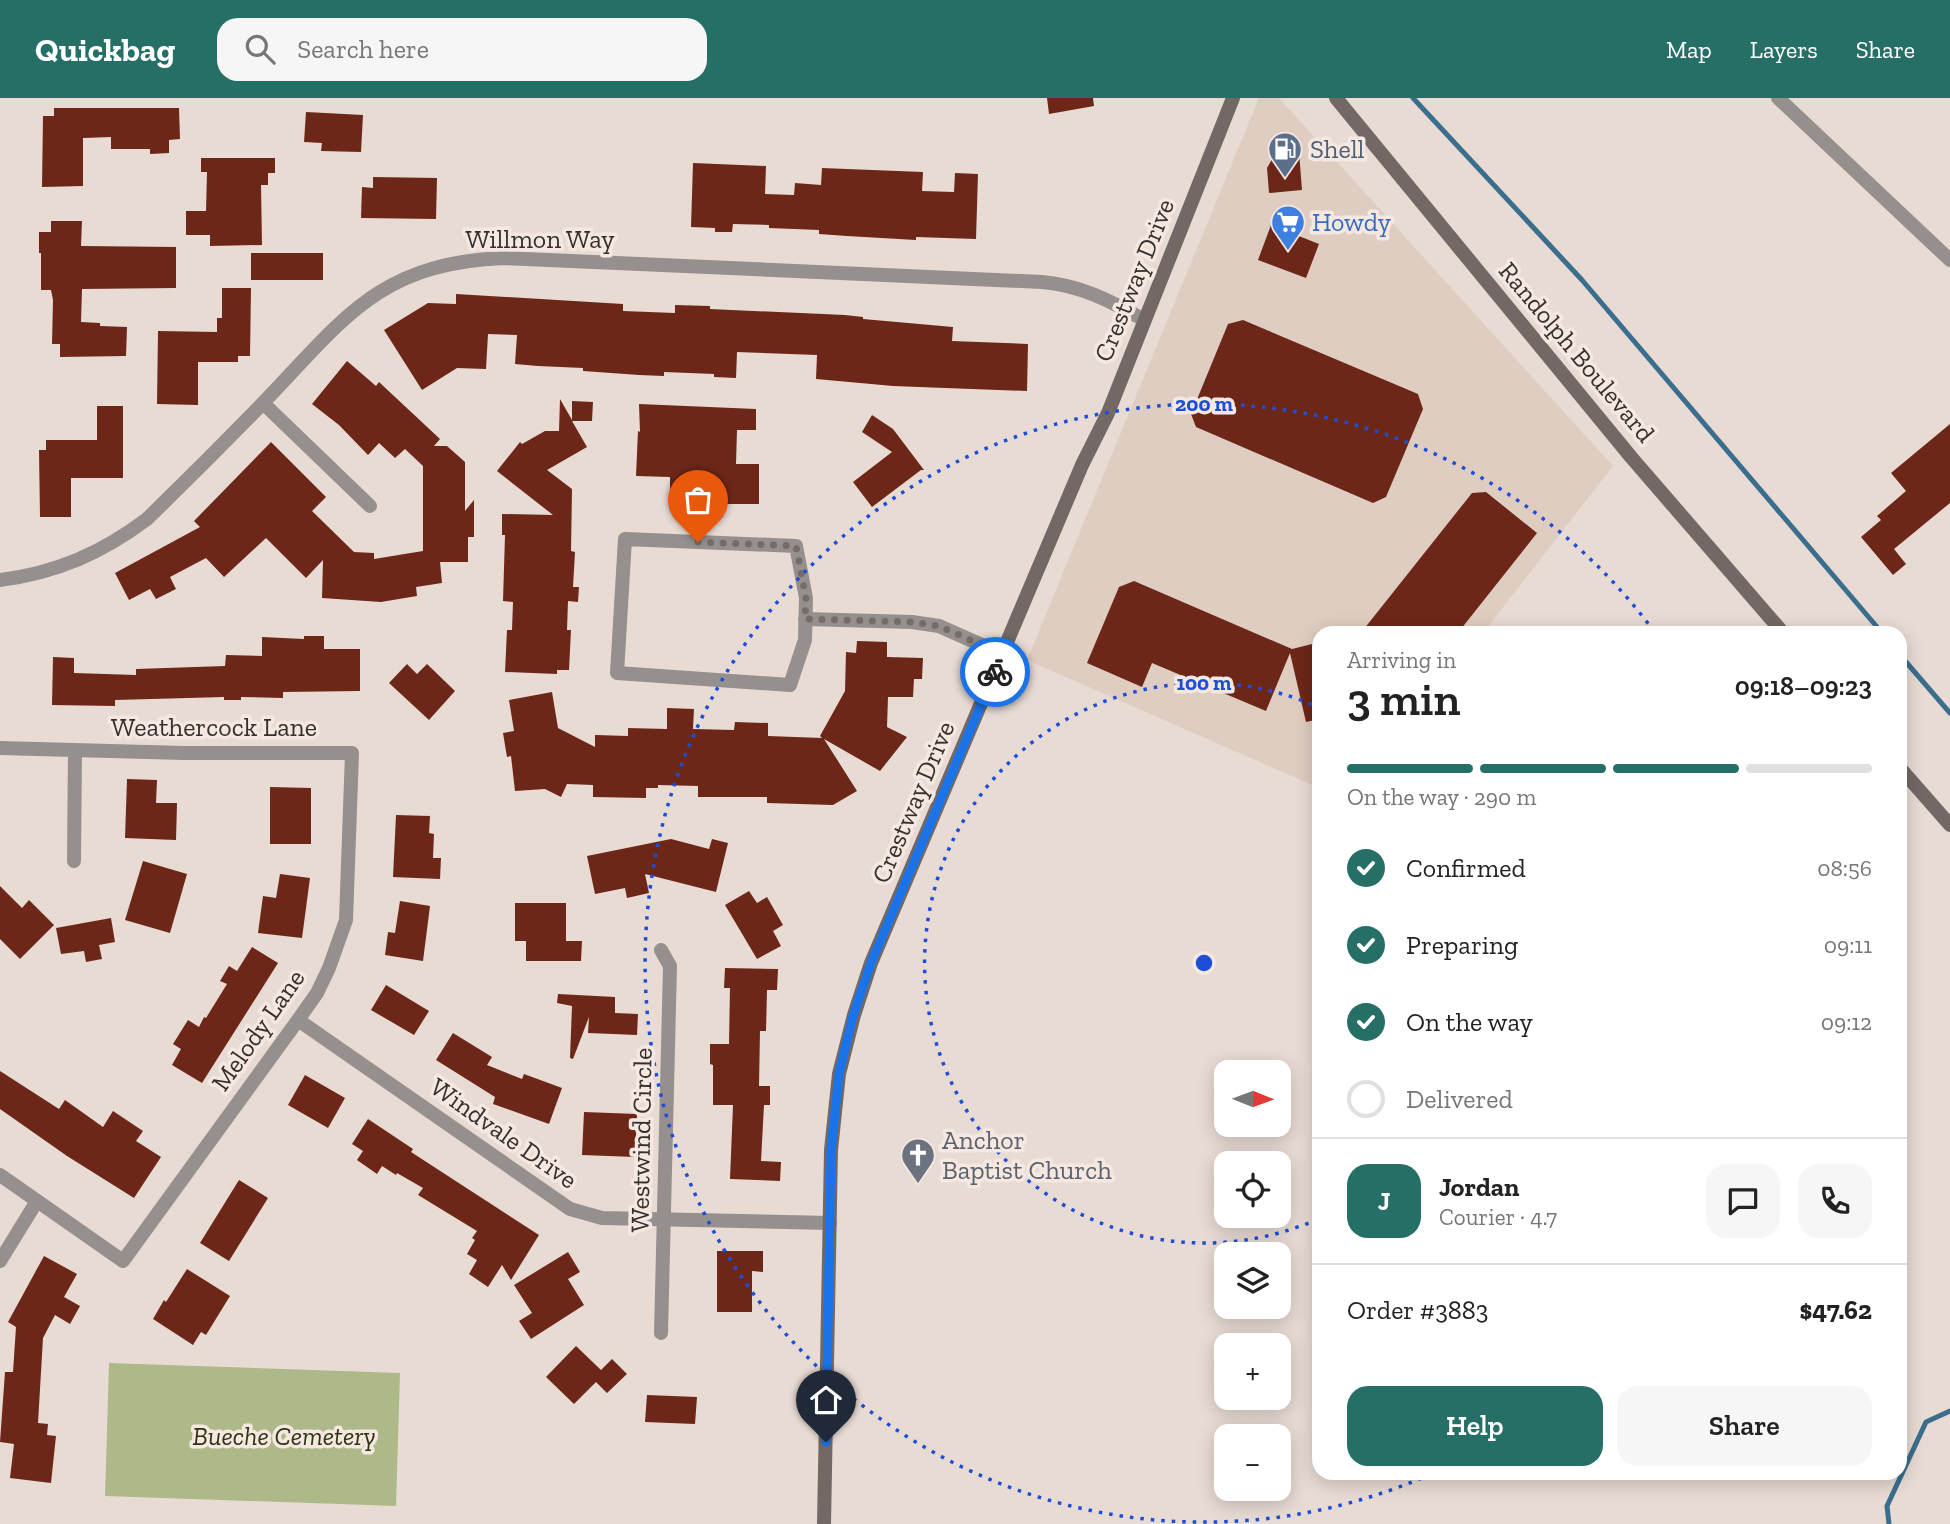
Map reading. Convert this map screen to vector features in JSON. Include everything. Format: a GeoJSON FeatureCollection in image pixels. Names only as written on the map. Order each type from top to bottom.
{"type":"FeatureCollection","features":[{"type":"Feature","properties":{"kind":"main road","name":"Crestway Drive"},"geometry":{"type":"LineString","coordinates":[[824,1524],[831,1150],[839,1074],[853,1016],[871,963],[1082,465],[1108,413],[1233,98]]}},
{"type":"Feature","properties":{"kind":"main road","name":"Randolph Boulevard"},"geometry":{"type":"LineString","coordinates":[[1336,98],[1632,457],[1777,626]]}},
{"type":"Feature","properties":{"kind":"main road"},"geometry":{"type":"LineString","coordinates":[[1907,776],[1950,825]]}},
{"type":"Feature","properties":{"kind":"street"},"geometry":{"type":"LineString","coordinates":[[1778,98],[1950,260]]}},
{"type":"Feature","properties":{"kind":"street","name":"Willmon Way"},"geometry":{"type":"LineString","coordinates":[[0,580],[51,571],[77,562],[125,536],[147,519],[339,323],[367,299],[432,268],[478,259],[532,260],[1066,284],[1093,293],[1144,320]]}},
{"type":"Feature","properties":{"kind":"street"},"geometry":{"type":"LineString","coordinates":[[263,403],[370,506]]}},
{"type":"Feature","properties":{"kind":"street"},"geometry":{"type":"LineString","coordinates":[[625,539],[796,546],[806,598],[805,619],[805,640],[790,685],[617,673],[625,539]]}},
{"type":"Feature","properties":{"kind":"street"},"geometry":{"type":"LineString","coordinates":[[805,619],[912,622],[939,626],[1002,654]]}},
{"type":"Feature","properties":{"kind":"street","name":"Weathercock Lane"},"geometry":{"type":"LineString","coordinates":[[0,748],[75,751],[352,752]]}},
{"type":"Feature","properties":{"kind":"street","name":"Weathercock Lane"},"geometry":{"type":"LineString","coordinates":[[74,861],[75,751]]}},
{"type":"Feature","properties":{"kind":"street","name":"Melody Lane"},"geometry":{"type":"LineString","coordinates":[[37,1201],[123,1261],[317,993],[346,920],[352,752]]}},
{"type":"Feature","properties":{"kind":"street","name":"Westwind Circle"},"geometry":{"type":"LineString","coordinates":[[661,950],[670,966],[661,1333]]}},
{"type":"Feature","properties":{"kind":"street","name":"Windvale Drive"},"geometry":{"type":"LineString","coordinates":[[298,1020],[570,1209],[602,1218],[830,1223]]}},
{"type":"Feature","properties":{"kind":"street"},"geometry":{"type":"LineString","coordinates":[[0,1175],[37,1201],[0,1262]]}},
{"type":"Feature","properties":{"kind":"shaded area"},"geometry":{"type":"Polygon","coordinates":[[[1259,98],[1279,98],[1613,466],[1488,626],[1312,626],[1312,785],[1027,660],[1259,98]]]}},
{"type":"Feature","properties":{"kind":"green space","name":"Bueche Cemetery"},"geometry":{"type":"Polygon","coordinates":[[[109,1363],[400,1373],[396,1506],[105,1496],[109,1363]]]}},
{"type":"Feature","properties":{"kind":"building"},"geometry":{"type":"Polygon","coordinates":[[[1047,98],[1093,98],[1094,106],[1049,114],[1047,98]]]}},
{"type":"Feature","properties":{"kind":"building"},"geometry":{"type":"Polygon","coordinates":[[[54,108],[179,108],[180,139],[169,140],[169,153],[150,154],[150,149],[111,149],[111,137],[83,138],[83,186],[42,187],[43,116],[54,116],[54,108]]]}},
{"type":"Feature","properties":{"kind":"building"},"geometry":{"type":"Polygon","coordinates":[[[306,112],[363,115],[361,152],[321,151],[322,143],[304,142],[306,112]]]}},
{"type":"Feature","properties":{"kind":"building","name":"Shell"},"geometry":{"type":"Polygon","coordinates":[[[1299,152],[1302,190],[1269,193],[1267,168],[1275,154],[1299,152]]]}},
{"type":"Feature","properties":{"kind":"building"},"geometry":{"type":"Polygon","coordinates":[[[201,158],[275,158],[275,173],[268,173],[268,185],[261,185],[262,245],[210,246],[210,235],[186,235],[186,211],[206,211],[207,172],[201,172],[201,158]]]}},
{"type":"Feature","properties":{"kind":"building"},"geometry":{"type":"Polygon","coordinates":[[[693,163],[766,166],[765,194],[794,195],[795,183],[821,185],[822,168],[923,172],[922,191],[954,192],[955,173],[978,174],[976,239],[916,237],[916,240],[847,236],[819,234],[819,230],[769,228],[769,225],[733,224],[732,232],[691,227],[693,163]]]}},
{"type":"Feature","properties":{"kind":"building"},"geometry":{"type":"Polygon","coordinates":[[[373,177],[437,178],[436,219],[361,218],[362,187],[373,188],[373,177]]]}},
{"type":"Feature","properties":{"kind":"building"},"geometry":{"type":"Polygon","coordinates":[[[51,221],[82,221],[81,246],[176,247],[176,288],[82,289],[81,322],[127,327],[126,356],[60,357],[60,344],[52,344],[53,300],[51,290],[41,290],[39,253],[39,232],[51,232],[51,221]]]}},
{"type":"Feature","properties":{"kind":"building","name":"Howdy"},"geometry":{"type":"Polygon","coordinates":[[[1271,225],[1319,244],[1306,278],[1258,260],[1271,225]]]}},
{"type":"Feature","properties":{"kind":"building"},"geometry":{"type":"Polygon","coordinates":[[[251,253],[323,253],[323,280],[251,280],[251,253]]]}},
{"type":"Feature","properties":{"kind":"building"},"geometry":{"type":"Polygon","coordinates":[[[222,288],[251,288],[250,356],[238,356],[238,362],[198,362],[198,405],[157,404],[158,331],[217,332],[217,318],[222,318],[222,288]]]}},
{"type":"Feature","properties":{"kind":"building"},"geometry":{"type":"Polygon","coordinates":[[[456,294],[623,304],[623,311],[675,313],[675,305],[710,306],[710,309],[845,315],[953,327],[952,341],[1028,344],[1027,391],[893,386],[816,379],[817,355],[737,352],[736,378],[714,377],[714,374],[664,372],[664,376],[639,375],[515,364],[517,335],[488,334],[486,369],[457,368],[422,390],[384,330],[428,303],[456,304],[456,294]]]}},
{"type":"Feature","properties":{"kind":"building"},"geometry":{"type":"Polygon","coordinates":[[[1243,320],[1418,394],[1423,409],[1386,497],[1373,503],[1196,427],[1191,414],[1228,324],[1243,320]]]}},
{"type":"Feature","properties":{"kind":"building"},"geometry":{"type":"Polygon","coordinates":[[[347,361],[376,386],[379,382],[440,439],[434,446],[447,446],[465,462],[465,511],[474,500],[474,537],[468,537],[468,562],[440,562],[442,583],[416,587],[417,596],[381,602],[322,598],[323,560],[306,578],[266,538],[224,577],[206,558],[170,577],[176,589],[156,599],[150,589],[129,600],[115,573],[200,527],[194,521],[271,442],[326,497],[312,511],[354,552],[374,553],[374,559],[423,551],[423,466],[405,449],[395,458],[379,443],[368,455],[339,425],[312,404],[347,361]]]}},
{"type":"Feature","properties":{"kind":"building"},"geometry":{"type":"Polygon","coordinates":[[[560,399],[572,420],[572,401],[593,402],[592,421],[572,421],[587,447],[547,470],[572,489],[571,551],[575,552],[573,587],[579,587],[578,602],[568,601],[567,630],[571,630],[569,670],[557,670],[557,674],[505,672],[507,630],[512,630],[513,602],[503,601],[505,535],[502,535],[502,514],[553,515],[497,471],[520,442],[522,444],[545,431],[559,431],[560,399]]]}},
{"type":"Feature","properties":{"kind":"building"},"geometry":{"type":"Polygon","coordinates":[[[639,404],[756,409],[756,430],[737,430],[736,464],[759,464],[759,504],[701,504],[701,507],[683,507],[683,498],[670,498],[670,477],[636,476],[638,431],[640,432],[639,404]]]}},
{"type":"Feature","properties":{"kind":"building"},"geometry":{"type":"Polygon","coordinates":[[[97,406],[123,406],[123,478],[71,478],[71,517],[40,517],[39,450],[46,450],[46,440],[97,440],[97,406]]]}},
{"type":"Feature","properties":{"kind":"building"},"geometry":{"type":"Polygon","coordinates":[[[872,415],[893,429],[924,470],[872,507],[853,482],[892,452],[862,432],[872,415]]]}},
{"type":"Feature","properties":{"kind":"building"},"geometry":{"type":"Polygon","coordinates":[[[1950,424],[1950,503],[1894,549],[1906,564],[1893,575],[1861,537],[1881,520],[1877,516],[1906,491],[1891,473],[1950,424]]]}},
{"type":"Feature","properties":{"kind":"building"},"geometry":{"type":"Polygon","coordinates":[[[1486,492],[1537,533],[1463,626],[1366,626],[1472,493],[1486,492]]]}},
{"type":"Feature","properties":{"kind":"building"},"geometry":{"type":"Polygon","coordinates":[[[1134,581],[1292,649],[1312,644],[1312,721],[1306,722],[1290,653],[1266,711],[1152,663],[1142,687],[1087,663],[1119,587],[1134,581]]]}},
{"type":"Feature","properties":{"kind":"building"},"geometry":{"type":"Polygon","coordinates":[[[304,636],[324,636],[324,649],[360,649],[360,691],[283,692],[283,698],[241,697],[241,700],[224,700],[224,697],[115,700],[115,706],[52,705],[53,657],[74,658],[74,673],[136,675],[136,669],[225,666],[226,655],[262,656],[262,637],[304,639],[304,636]]]}},
{"type":"Feature","properties":{"kind":"building"},"geometry":{"type":"Polygon","coordinates":[[[857,641],[887,642],[887,657],[923,658],[922,679],[914,679],[913,697],[888,697],[887,727],[907,737],[880,771],[824,739],[857,791],[833,805],[767,803],[767,797],[698,797],[698,786],[658,785],[658,788],[646,788],[646,798],[593,797],[593,785],[567,784],[561,797],[545,789],[515,791],[511,756],[507,757],[503,733],[514,731],[509,700],[552,692],[558,728],[595,747],[595,735],[628,736],[628,728],[667,729],[667,708],[694,709],[693,729],[734,730],[735,722],[768,723],[768,736],[822,738],[820,736],[845,691],[846,652],[856,653],[857,641]]]}},
{"type":"Feature","properties":{"kind":"building"},"geometry":{"type":"Polygon","coordinates":[[[407,664],[417,674],[427,664],[455,691],[429,720],[389,683],[407,664]]]}},
{"type":"Feature","properties":{"kind":"building"},"geometry":{"type":"Polygon","coordinates":[[[127,779],[157,780],[156,803],[177,803],[176,840],[125,838],[127,779]]]}},
{"type":"Feature","properties":{"kind":"building"},"geometry":{"type":"Polygon","coordinates":[[[270,787],[311,788],[311,844],[270,844],[270,787]]]}},
{"type":"Feature","properties":{"kind":"building"},"geometry":{"type":"Polygon","coordinates":[[[396,815],[430,816],[429,833],[434,834],[433,858],[441,858],[440,879],[393,877],[396,815]]]}},
{"type":"Feature","properties":{"kind":"building"},"geometry":{"type":"Polygon","coordinates":[[[671,839],[709,849],[712,839],[728,843],[716,892],[645,874],[649,893],[627,898],[625,888],[595,894],[587,856],[671,839]]]}},
{"type":"Feature","properties":{"kind":"building"},"geometry":{"type":"Polygon","coordinates":[[[143,861],[187,874],[170,933],[125,920],[143,861]]]}},
{"type":"Feature","properties":{"kind":"building"},"geometry":{"type":"Polygon","coordinates":[[[280,874],[310,878],[302,938],[258,933],[263,896],[276,898],[280,874]]]}},
{"type":"Feature","properties":{"kind":"building"},"geometry":{"type":"Polygon","coordinates":[[[0,886],[22,908],[29,900],[54,925],[20,959],[0,939],[0,886]]]}},
{"type":"Feature","properties":{"kind":"building"},"geometry":{"type":"Polygon","coordinates":[[[749,891],[757,903],[767,897],[783,925],[773,931],[781,946],[757,959],[725,905],[749,891]]]}},
{"type":"Feature","properties":{"kind":"building"},"geometry":{"type":"Polygon","coordinates":[[[400,901],[430,906],[423,961],[385,955],[388,932],[395,933],[400,901]]]}},
{"type":"Feature","properties":{"kind":"building"},"geometry":{"type":"Polygon","coordinates":[[[515,903],[566,903],[566,941],[582,941],[581,961],[526,961],[526,941],[515,941],[515,903]]]}},
{"type":"Feature","properties":{"kind":"building"},"geometry":{"type":"Polygon","coordinates":[[[111,918],[115,942],[99,945],[102,959],[86,962],[84,951],[61,954],[56,928],[111,918]]]}},
{"type":"Feature","properties":{"kind":"building"},"geometry":{"type":"Polygon","coordinates":[[[252,947],[278,963],[202,1083],[172,1065],[181,1049],[173,1044],[188,1020],[199,1027],[227,984],[220,981],[229,966],[237,971],[252,947]]]}},
{"type":"Feature","properties":{"kind":"building"},"geometry":{"type":"Polygon","coordinates":[[[725,968],[778,969],[777,990],[767,990],[766,1031],[760,1031],[759,1086],[770,1086],[770,1105],[764,1105],[761,1161],[781,1162],[780,1181],[730,1179],[733,1105],[713,1105],[713,1065],[710,1064],[710,1044],[729,1044],[730,988],[724,988],[725,968]]]}},
{"type":"Feature","properties":{"kind":"building"},"geometry":{"type":"Polygon","coordinates":[[[386,985],[429,1011],[414,1035],[371,1010],[386,985]]]}},
{"type":"Feature","properties":{"kind":"building"},"geometry":{"type":"Polygon","coordinates":[[[558,994],[615,997],[615,1013],[638,1014],[637,1035],[588,1033],[589,1017],[573,1059],[570,1058],[572,1006],[557,1003],[558,994]]]}},
{"type":"Feature","properties":{"kind":"building"},"geometry":{"type":"Polygon","coordinates":[[[453,1033],[492,1057],[487,1065],[522,1079],[524,1074],[562,1088],[549,1124],[493,1104],[495,1097],[436,1060],[453,1033]]]}},
{"type":"Feature","properties":{"kind":"building"},"geometry":{"type":"Polygon","coordinates":[[[0,1071],[59,1109],[65,1100],[103,1127],[113,1111],[143,1131],[136,1141],[161,1157],[134,1198],[0,1109],[0,1071]]]}},
{"type":"Feature","properties":{"kind":"building"},"geometry":{"type":"Polygon","coordinates":[[[305,1075],[345,1098],[328,1128],[288,1105],[305,1075]]]}},
{"type":"Feature","properties":{"kind":"building"},"geometry":{"type":"Polygon","coordinates":[[[584,1112],[637,1114],[635,1157],[582,1155],[584,1112]]]}},
{"type":"Feature","properties":{"kind":"building"},"geometry":{"type":"Polygon","coordinates":[[[368,1119],[413,1149],[411,1152],[539,1235],[511,1280],[502,1265],[488,1287],[469,1274],[477,1260],[467,1254],[477,1231],[418,1195],[423,1188],[382,1166],[377,1174],[357,1160],[363,1151],[352,1144],[368,1119]]]}},
{"type":"Feature","properties":{"kind":"building"},"geometry":{"type":"Polygon","coordinates":[[[239,1180],[268,1198],[229,1261],[200,1243],[239,1180]]]}},
{"type":"Feature","properties":{"kind":"building"},"geometry":{"type":"Polygon","coordinates":[[[717,1251],[763,1251],[763,1272],[752,1271],[752,1312],[717,1312],[717,1251]]]}},
{"type":"Feature","properties":{"kind":"building"},"geometry":{"type":"Polygon","coordinates":[[[568,1252],[580,1272],[568,1279],[584,1305],[531,1339],[519,1321],[532,1313],[514,1285],[568,1252]]]}},
{"type":"Feature","properties":{"kind":"building"},"geometry":{"type":"Polygon","coordinates":[[[44,1256],[77,1274],[64,1297],[80,1306],[70,1324],[55,1315],[43,1338],[38,1423],[48,1424],[47,1435],[56,1436],[51,1483],[10,1478],[14,1444],[0,1442],[5,1372],[13,1372],[16,1327],[8,1322],[44,1256]]]}},
{"type":"Feature","properties":{"kind":"building"},"geometry":{"type":"Polygon","coordinates":[[[187,1269],[230,1296],[206,1335],[201,1332],[193,1345],[153,1319],[187,1269]]]}},
{"type":"Feature","properties":{"kind":"building"},"geometry":{"type":"Polygon","coordinates":[[[576,1346],[601,1370],[612,1359],[627,1374],[607,1393],[596,1382],[574,1404],[546,1377],[576,1346]]]}},
{"type":"Feature","properties":{"kind":"building"},"geometry":{"type":"Polygon","coordinates":[[[647,1395],[697,1397],[695,1424],[645,1422],[647,1395]]]}},
{"type":"Feature","properties":{"kind":"waterway"},"geometry":{"type":"LineString","coordinates":[[1413,98],[1582,280],[1876,626]]}},
{"type":"Feature","properties":{"kind":"waterway"},"geometry":{"type":"LineString","coordinates":[[1907,663],[1950,713]]}},
{"type":"Feature","properties":{"kind":"waterway"},"geometry":{"type":"LineString","coordinates":[[1907,1463],[1926,1422],[1950,1411]]}},
{"type":"Feature","properties":{"kind":"waterway"},"geometry":{"type":"LineString","coordinates":[[1889,1524],[1887,1506],[1899,1480]]}},
{"type":"Feature","properties":{"kind":"way so far"},"geometry":{"type":"LineString","coordinates":[[698,542],[796,546],[806,598],[805,619],[912,622],[939,626],[1002,654],[995,672]]}},
{"type":"Feature","properties":{"kind":"place","name":"Shell"},"geometry":{"type":"Point","coordinates":[1285,179]}},
{"type":"Feature","properties":{"kind":"place","name":"Howdy"},"geometry":{"type":"Point","coordinates":[1288,252]}},
{"type":"Feature","properties":{"kind":"place","name":"Anchor Baptist Church"},"geometry":{"type":"Point","coordinates":[918,1185]}},
{"type":"Feature","properties":{"kind":"route"},"geometry":{"type":"LineString","coordinates":[[826,1442],[831,1150],[839,1074],[853,1016],[871,963],[995,672]]}}]}
